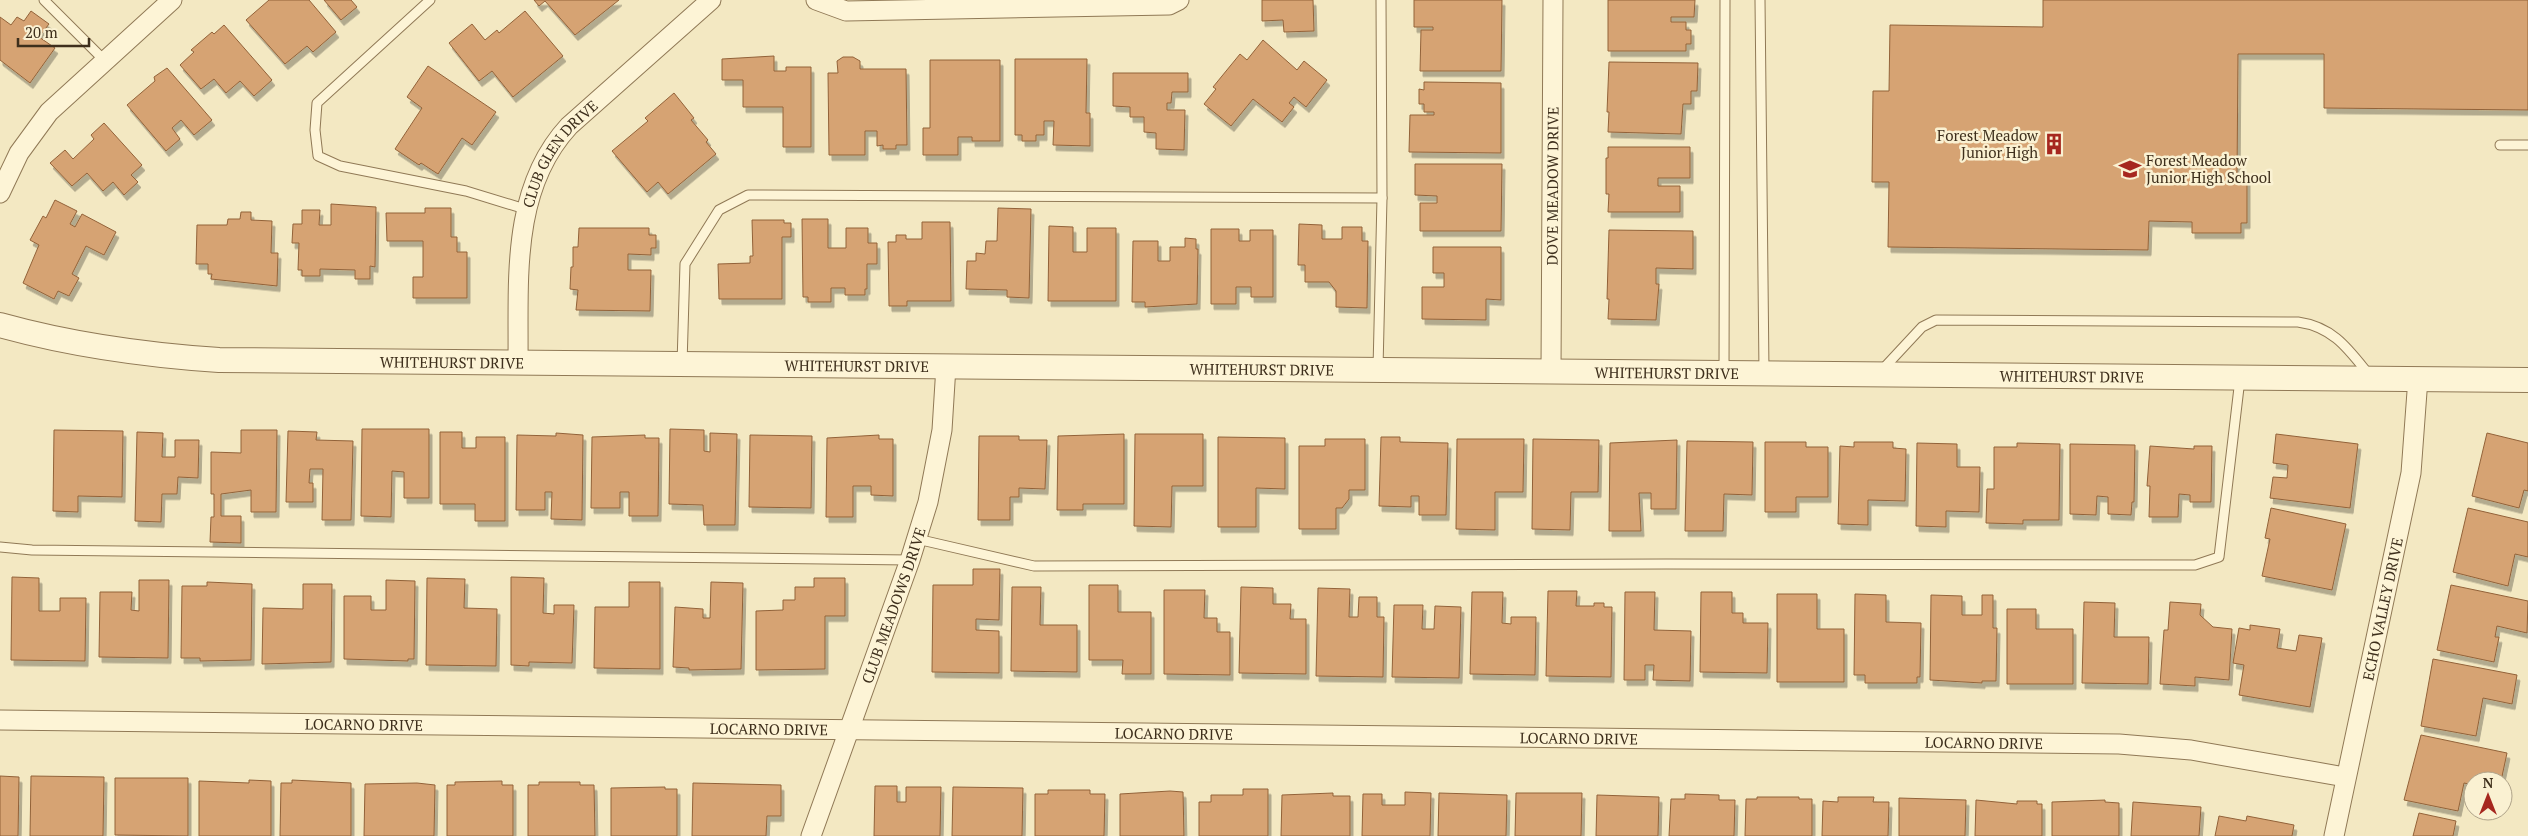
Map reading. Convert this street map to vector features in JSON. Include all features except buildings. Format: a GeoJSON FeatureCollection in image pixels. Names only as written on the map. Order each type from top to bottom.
{"type":"FeatureCollection","features":[{"type":"Feature","properties":{"kind":"street"},"geometry":{"type":"LineString","coordinates":[[0,193],[18,153],[49,112],[172,0]]}},
{"type":"Feature","properties":{"kind":"street","name":"CLUB GLEN DRIVE"},"geometry":{"type":"LineString","coordinates":[[518,363],[519,262],[525,209],[553,143],[569,126],[712,0]]}},
{"type":"Feature","properties":{"kind":"street"},"geometry":{"type":"LineString","coordinates":[[816,0],[846,10],[1169,5],[1179,0]]}},
{"type":"Feature","properties":{"kind":"street","name":"DOVE MEADOW DRIVE"},"geometry":{"type":"LineString","coordinates":[[1551,371],[1553,0]]}},
{"type":"Feature","properties":{"kind":"street","name":"WHITEHURST DRIVE"},"geometry":{"type":"LineString","coordinates":[[0,325],[95,348],[147,355],[219,360],[2528,380]]}},
{"type":"Feature","properties":{"kind":"street","name":"CLUB MEADOWS DRIVE"},"geometry":{"type":"LineString","coordinates":[[811,836],[910,560],[928,502],[942,430],[946,366]]}},
{"type":"Feature","properties":{"kind":"street","name":"ECHO VALLEY DRIVE"},"geometry":{"type":"LineString","coordinates":[[2334,836],[2411,473],[2418,378]]}},
{"type":"Feature","properties":{"kind":"street","name":"LOCARNO DRIVE"},"geometry":{"type":"LineString","coordinates":[[0,720],[2119,744],[2191,750],[2345,777]]}},
{"type":"Feature","properties":{"kind":"lane"},"geometry":{"type":"LineString","coordinates":[[44,0],[106,61]]}},
{"type":"Feature","properties":{"kind":"lane"},"geometry":{"type":"LineString","coordinates":[[430,0],[317,103],[315,130],[318,156],[340,166],[466,191],[525,209]]}},
{"type":"Feature","properties":{"kind":"lane"},"geometry":{"type":"LineString","coordinates":[[1378,369],[1382,198],[1381,0]]}},
{"type":"Feature","properties":{"kind":"lane"},"geometry":{"type":"LineString","coordinates":[[1724,372],[1725,0]]}},
{"type":"Feature","properties":{"kind":"lane"},"geometry":{"type":"LineString","coordinates":[[1760,0],[1764,372]]}},
{"type":"Feature","properties":{"kind":"lane"},"geometry":{"type":"LineString","coordinates":[[2500,145],[2528,146]]}},
{"type":"Feature","properties":{"kind":"lane"},"geometry":{"type":"LineString","coordinates":[[682,364],[685,264],[720,210],[748,195],[1382,198]]}},
{"type":"Feature","properties":{"kind":"lane"},"geometry":{"type":"LineString","coordinates":[[1879,373],[1922,327],[1936,320],[1953,318],[2298,322],[2324,328],[2347,348],[2372,378]]}},
{"type":"Feature","properties":{"kind":"lane"},"geometry":{"type":"LineString","coordinates":[[917,539],[1034,566],[2195,565],[2220,557],[2240,377]]}},
{"type":"Feature","properties":{"kind":"lane"},"geometry":{"type":"LineString","coordinates":[[0,547],[32,550],[910,560]]}},
{"type":"Feature","properties":{"kind":"place","name":"Forest Meadow Junior High"},"geometry":{"type":"Point","coordinates":[2054,144]}},
{"type":"Feature","properties":{"kind":"place","name":"Forest Meadow Junior High School"},"geometry":{"type":"Point","coordinates":[2130,169]}}]}
